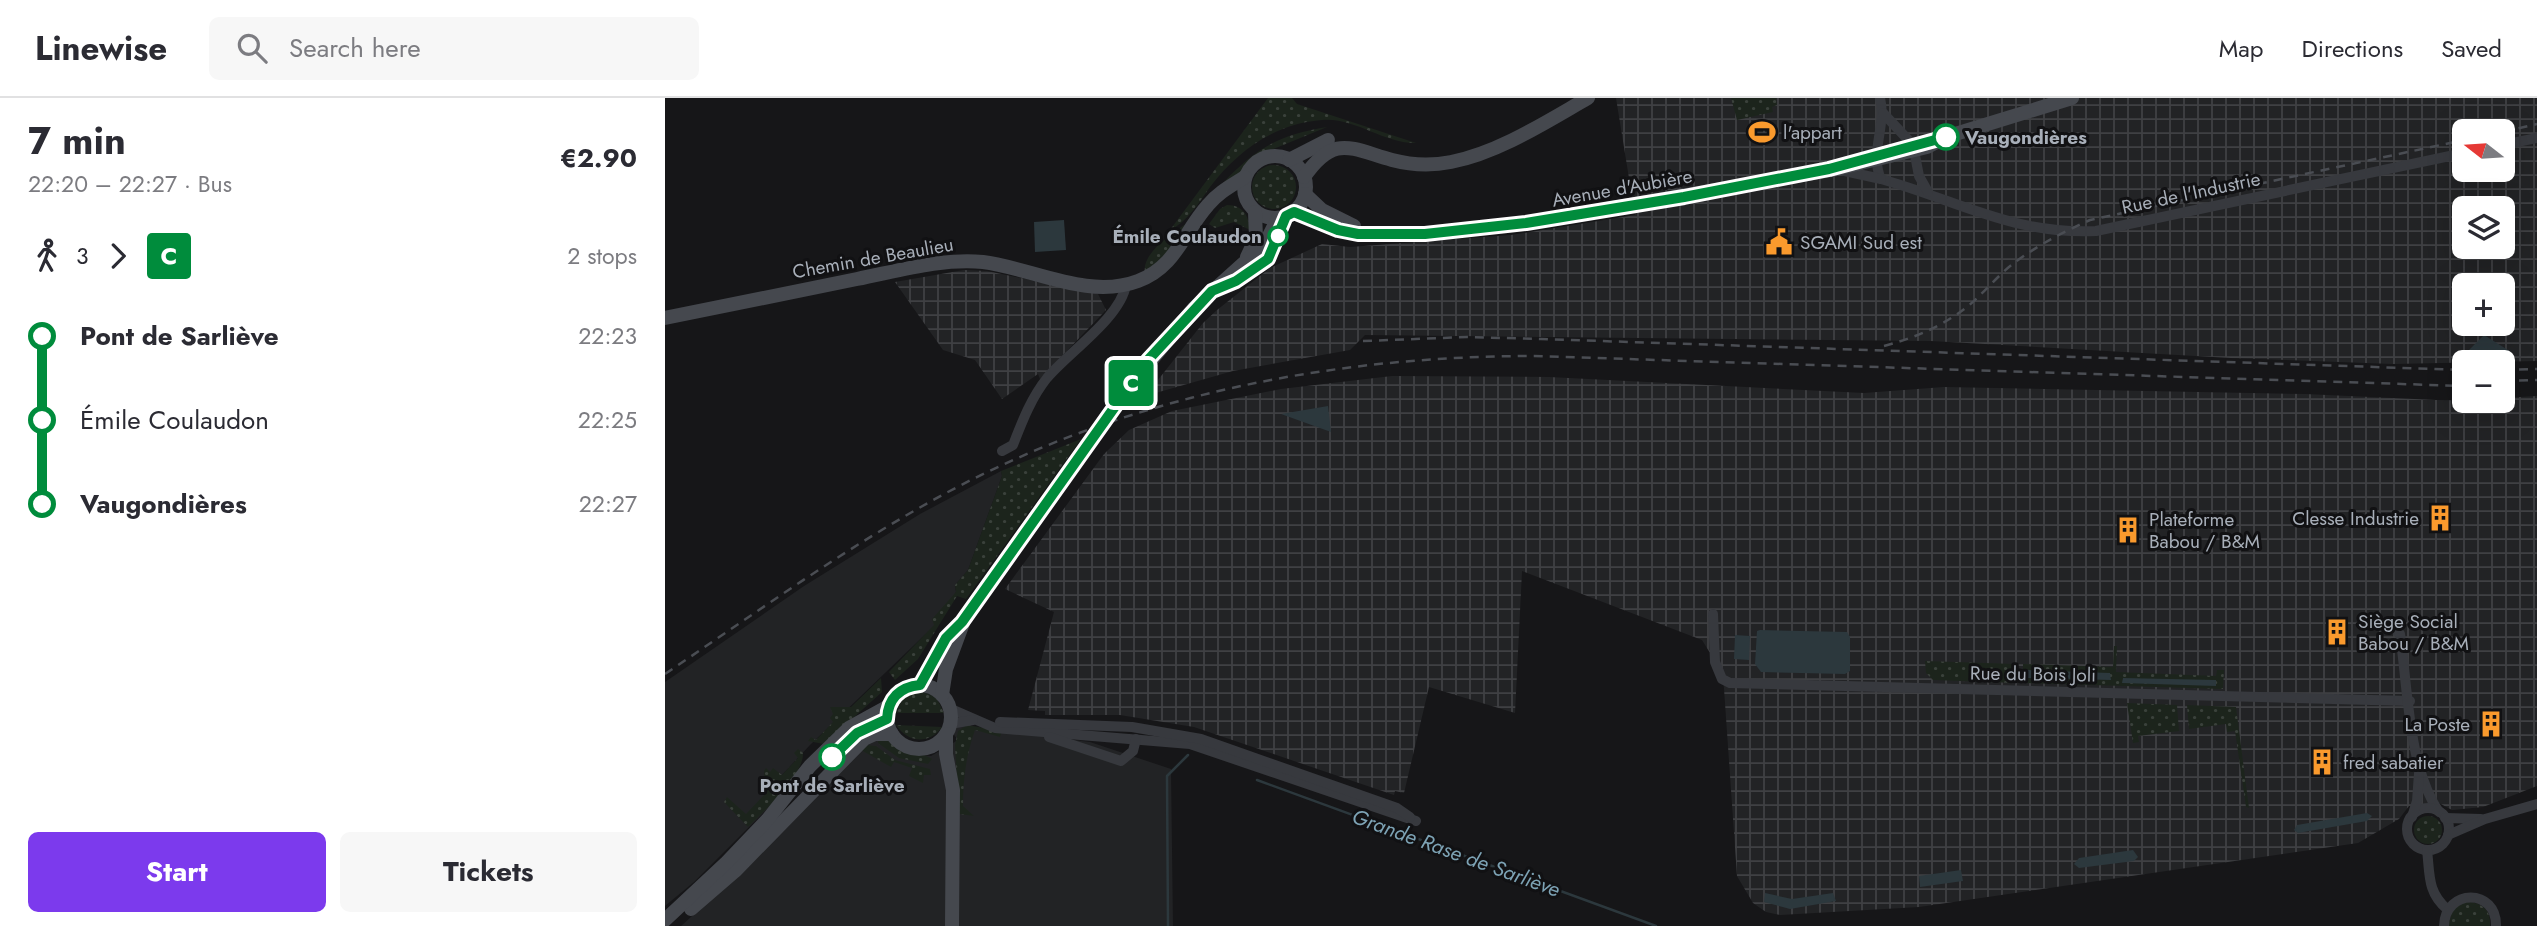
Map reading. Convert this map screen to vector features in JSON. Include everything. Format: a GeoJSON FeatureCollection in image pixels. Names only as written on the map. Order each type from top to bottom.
{"type":"FeatureCollection","features":[{"type":"Feature","properties":{"kind":"main road"},"geometry":{"type":"LineString","coordinates":[[1304,177],[1319,157],[1343,146],[1408,163],[1449,162],[1486,150],[1588,98]]}},
{"type":"Feature","properties":{"kind":"main road","name":"Avenue d'Aubière"},"geometry":{"type":"LineString","coordinates":[[1294,212],[1338,230],[1379,234],[1425,234],[1526,223],[1833,169],[1913,148],[2072,98]]}},
{"type":"Feature","properties":{"kind":"main road"},"geometry":{"type":"LineString","coordinates":[[1243,264],[1256,238],[1255,212],[1246,199],[1245,177],[1259,160],[1269,157],[1289,160],[1328,140],[1347,137],[1434,163]]}},
{"type":"Feature","properties":{"kind":"main road"},"geometry":{"type":"LineString","coordinates":[[1255,212],[1278,218],[1294,212],[1305,194],[1304,177],[1289,160]]}},
{"type":"Feature","properties":{"kind":"main road","name":"Chemin de Beaulieu"},"geometry":{"type":"LineString","coordinates":[[665,318],[920,266],[963,261],[999,265],[1092,286],[1126,285],[1152,275],[1165,266],[1215,197],[1245,177]]}},
{"type":"Feature","properties":{"kind":"main road","name":"Avenue d'Aubière"},"geometry":{"type":"LineString","coordinates":[[1305,194],[1314,205],[1342,221],[1379,234]]}},
{"type":"Feature","properties":{"kind":"main road"},"geometry":{"type":"LineString","coordinates":[[1215,197],[1246,199]]}},
{"type":"Feature","properties":{"kind":"main road"},"geometry":{"type":"LineString","coordinates":[[665,920],[735,853],[782,802],[810,766],[849,727],[889,706],[900,691],[920,685],[946,638],[962,622],[1114,406],[1183,319],[1265,244],[1278,218]]}},
{"type":"Feature","properties":{"kind":"main road"},"geometry":{"type":"LineString","coordinates":[[950,926],[953,790],[946,754],[946,669],[962,622]]}},
{"type":"Feature","properties":{"kind":"main road"},"geometry":{"type":"LineString","coordinates":[[920,685],[946,701]]}},
{"type":"Feature","properties":{"kind":"main road"},"geometry":{"type":"LineString","coordinates":[[889,706],[887,719],[892,734],[906,746],[923,748],[934,744],[948,729]]}},
{"type":"Feature","properties":{"kind":"main road"},"geometry":{"type":"LineString","coordinates":[[671,926],[735,871],[864,739],[875,734],[892,734]]}},
{"type":"Feature","properties":{"kind":"main road"},"geometry":{"type":"LineString","coordinates":[[923,748],[945,770],[950,791],[950,926]]}},
{"type":"Feature","properties":{"kind":"street"},"geometry":{"type":"LineString","coordinates":[[1880,98],[1884,113],[1913,148],[1919,176],[1928,192]]}},
{"type":"Feature","properties":{"kind":"street"},"geometry":{"type":"LineString","coordinates":[[1881,179],[1876,169],[1876,157],[1884,113]]}},
{"type":"Feature","properties":{"kind":"street"},"geometry":{"type":"LineString","coordinates":[[2515,143],[2537,138]]}},
{"type":"Feature","properties":{"kind":"street","name":"Rue de l'Industrie"},"geometry":{"type":"LineString","coordinates":[[1833,169],[1928,192],[1980,215],[2022,226],[2096,230],[2452,156]]}},
{"type":"Feature","properties":{"kind":"street"},"geometry":{"type":"LineString","coordinates":[[1002,451],[1013,445],[1027,410],[1045,380],[1120,303],[1126,285]]}},
{"type":"Feature","properties":{"kind":"street","name":"Rue du Bois Joli"},"geometry":{"type":"LineString","coordinates":[[1713,614],[1715,662],[1722,679],[1730,683],[2410,701]]}},
{"type":"Feature","properties":{"kind":"street"},"geometry":{"type":"LineString","coordinates":[[2391,626],[2400,634],[2419,769],[2417,801],[2408,827],[2409,837],[2416,846],[2427,850],[2440,846],[2448,835],[2485,819],[2537,804]]}},
{"type":"Feature","properties":{"kind":"street"},"geometry":{"type":"LineString","coordinates":[[946,701],[979,721],[995,728],[1042,734],[1173,741],[1215,751],[1416,821],[1397,808],[1201,738],[1132,727],[979,721],[948,729]]}},
{"type":"Feature","properties":{"kind":"street"},"geometry":{"type":"LineString","coordinates":[[1042,734],[1121,761],[1133,751],[1140,739]]}},
{"type":"Feature","properties":{"kind":"street"},"geometry":{"type":"LineString","coordinates":[[2419,769],[2430,799],[2442,815],[2448,835]]}},
{"type":"Feature","properties":{"kind":"street"},"geometry":{"type":"LineString","coordinates":[[2412,817],[2421,810],[2485,819]]}},
{"type":"Feature","properties":{"kind":"street"},"geometry":{"type":"LineString","coordinates":[[2427,850],[2429,883],[2437,900],[2447,909]]}},
{"type":"Feature","properties":{"kind":"street"},"geometry":{"type":"LineString","coordinates":[[2444,926],[2447,909],[2460,898],[2476,897],[2491,906],[2496,926]]}},
{"type":"Feature","properties":{"kind":"shaded area"},"geometry":{"type":"Polygon","coordinates":[[[1268,98],[1292,98],[1297,104],[1416,143],[1392,139],[1334,120],[1305,122],[1289,127],[1259,141],[1232,162],[1187,217],[1170,230],[1268,98]]]}},
{"type":"Feature","properties":{"kind":"shaded area"},"geometry":{"type":"Polygon","coordinates":[[[1616,98],[2537,98],[2537,361],[2515,361],[2515,350],[2452,350],[2452,363],[2393,364],[1931,341],[1365,335],[1350,350],[1233,371],[1152,394],[1150,390],[1203,323],[1217,310],[1270,268],[1322,244],[1350,247],[1511,235],[1635,215],[1616,98]]]}},
{"type":"Feature","properties":{"kind":"shaded area"},"geometry":{"type":"Polygon","coordinates":[[[1731,98],[1776,98],[1777,105],[1772,107],[1773,112],[1737,120],[1731,98]]]}},
{"type":"Feature","properties":{"kind":"shaded area"},"geometry":{"type":"Polygon","coordinates":[[[1327,127],[1271,150],[1227,183],[1223,183],[1246,161],[1269,145],[1295,134],[1327,127]]]}},
{"type":"Feature","properties":{"kind":"shaded area"},"geometry":{"type":"Polygon","coordinates":[[[1274,165],[1289,172],[1296,187],[1289,202],[1274,209],[1259,202],[1252,187],[1259,172],[1274,165]]]}},
{"type":"Feature","properties":{"kind":"shaded area"},"geometry":{"type":"Polygon","coordinates":[[[1227,205],[1244,212],[1250,230],[1234,222],[1215,228],[1209,224],[1220,209],[1227,205]]]}},
{"type":"Feature","properties":{"kind":"shaded area"},"geometry":{"type":"Polygon","coordinates":[[[1064,220],[1066,250],[1035,252],[1034,222],[1064,220]]]}},
{"type":"Feature","properties":{"kind":"shaded area"},"geometry":{"type":"Polygon","coordinates":[[[1187,223],[1173,248],[1145,273],[1145,266],[1153,251],[1187,223]]]}},
{"type":"Feature","properties":{"kind":"shaded area"},"geometry":{"type":"Polygon","coordinates":[[[964,270],[987,271],[1098,294],[1106,310],[1040,379],[1038,374],[1002,399],[975,360],[943,350],[895,282],[964,270]]]}},
{"type":"Feature","properties":{"kind":"shaded area"},"geometry":{"type":"Polygon","coordinates":[[[2486,336],[2508,350],[2469,350],[2486,336]]]}},
{"type":"Feature","properties":{"kind":"shaded area"},"geometry":{"type":"Polygon","coordinates":[[[1392,376],[1549,377],[1864,393],[1944,387],[2305,394],[2452,400],[2452,413],[2515,413],[2515,397],[2537,396],[2537,786],[2483,807],[2452,810],[2439,803],[2409,806],[2399,819],[2358,843],[1919,907],[1780,915],[1766,912],[1753,903],[1737,876],[1723,674],[1702,640],[1522,571],[1515,713],[1429,687],[1404,793],[1395,791],[1394,795],[1194,727],[1120,715],[1045,715],[1045,711],[1028,710],[1054,612],[1005,589],[1104,454],[1129,430],[1172,411],[1281,389],[1392,376]]]}},
{"type":"Feature","properties":{"kind":"shaded area"},"geometry":{"type":"Polygon","coordinates":[[[1328,406],[1331,432],[1281,414],[1328,406]]]}},
{"type":"Feature","properties":{"kind":"shaded area"},"geometry":{"type":"Polygon","coordinates":[[[1081,439],[966,599],[957,596],[918,659],[895,680],[889,672],[934,625],[932,619],[956,592],[955,585],[968,570],[1002,476],[1001,471],[1081,439]]]}},
{"type":"Feature","properties":{"kind":"shaded area"},"geometry":{"type":"Polygon","coordinates":[[[1001,471],[1002,476],[968,570],[955,585],[956,592],[935,625],[810,745],[781,776],[774,802],[694,882],[665,906],[665,682],[804,586],[920,514],[1001,471]]]}},
{"type":"Feature","properties":{"kind":"shaded area"},"geometry":{"type":"Polygon","coordinates":[[[1757,631],[1847,632],[1850,637],[1850,671],[1845,674],[1761,672],[1755,664],[1757,631]]]}},
{"type":"Feature","properties":{"kind":"shaded area"},"geometry":{"type":"Polygon","coordinates":[[[1735,635],[1750,636],[1749,660],[1734,659],[1735,635]]]}},
{"type":"Feature","properties":{"kind":"shaded area"},"geometry":{"type":"Polygon","coordinates":[[[2114,646],[2117,646],[2116,672],[2216,676],[2217,670],[2224,670],[2223,689],[2023,683],[2023,664],[2113,667],[2114,646]]]}},
{"type":"Feature","properties":{"kind":"shaded area"},"geometry":{"type":"Polygon","coordinates":[[[1925,661],[2015,664],[2015,683],[1933,680],[1926,673],[1925,661]]]}},
{"type":"Feature","properties":{"kind":"shaded area"},"geometry":{"type":"Polygon","coordinates":[[[2028,670],[2110,673],[2111,680],[2028,678],[2028,670]]]}},
{"type":"Feature","properties":{"kind":"shaded area"},"geometry":{"type":"Polygon","coordinates":[[[881,678],[882,692],[824,744],[808,741],[811,737],[816,740],[833,722],[830,718],[833,714],[830,707],[851,707],[881,678]]]}},
{"type":"Feature","properties":{"kind":"shaded area"},"geometry":{"type":"Polygon","coordinates":[[[2123,678],[2216,680],[2216,686],[2122,683],[2123,678]]]}},
{"type":"Feature","properties":{"kind":"shaded area"},"geometry":{"type":"Polygon","coordinates":[[[920,691],[936,697],[944,713],[896,713],[904,696],[920,691]]]}},
{"type":"Feature","properties":{"kind":"shaded area"},"geometry":{"type":"Polygon","coordinates":[[[2127,703],[2177,705],[2179,731],[2138,736],[2139,742],[2133,743],[2127,703]]]}},
{"type":"Feature","properties":{"kind":"shaded area"},"geometry":{"type":"Polygon","coordinates":[[[2187,705],[2236,707],[2249,808],[2246,807],[2235,731],[2227,732],[2226,724],[2189,729],[2187,705]]]}},
{"type":"Feature","properties":{"kind":"shaded area"},"geometry":{"type":"Polygon","coordinates":[[[950,724],[1090,742],[1171,769],[1173,926],[681,926],[735,877],[860,736],[895,739],[918,755],[931,756],[958,740],[948,727],[950,724]]]}},
{"type":"Feature","properties":{"kind":"shaded area"},"geometry":{"type":"Polygon","coordinates":[[[896,725],[942,727],[931,737],[919,740],[906,735],[896,725]]]}},
{"type":"Feature","properties":{"kind":"shaded area"},"geometry":{"type":"Polygon","coordinates":[[[967,725],[1001,731],[1000,737],[975,730],[972,739],[963,806],[974,816],[959,814],[955,745],[958,731],[967,725]]]}},
{"type":"Feature","properties":{"kind":"shaded area"},"geometry":{"type":"Polygon","coordinates":[[[878,738],[932,759],[928,764],[899,758],[878,743],[878,738]]]}},
{"type":"Feature","properties":{"kind":"shaded area"},"geometry":{"type":"Polygon","coordinates":[[[865,745],[876,746],[895,760],[930,769],[931,775],[924,775],[923,783],[909,776],[912,768],[894,762],[891,767],[861,750],[865,745]]]}},
{"type":"Feature","properties":{"kind":"shaded area"},"geometry":{"type":"Polygon","coordinates":[[[798,749],[803,753],[797,772],[748,827],[724,802],[727,797],[746,814],[765,794],[766,768],[770,772],[773,768],[782,775],[798,758],[794,753],[798,749]]]}},
{"type":"Feature","properties":{"kind":"shaded area"},"geometry":{"type":"Polygon","coordinates":[[[2367,813],[2372,816],[2367,821],[2298,833],[2294,830],[2297,825],[2367,813]]]}},
{"type":"Feature","properties":{"kind":"shaded area"},"geometry":{"type":"Polygon","coordinates":[[[2428,816],[2438,820],[2442,830],[2438,840],[2428,844],[2418,840],[2414,830],[2418,820],[2428,816]]]}},
{"type":"Feature","properties":{"kind":"shaded area"},"geometry":{"type":"Polygon","coordinates":[[[2133,850],[2138,857],[2134,861],[2079,868],[2074,864],[2079,858],[2133,850]]]}},
{"type":"Feature","properties":{"kind":"shaded area"},"geometry":{"type":"Polygon","coordinates":[[[1961,870],[1963,881],[1920,887],[1919,876],[1961,870]]]}},
{"type":"Feature","properties":{"kind":"shaded area"},"geometry":{"type":"Polygon","coordinates":[[[1765,893],[1792,899],[1833,893],[1836,901],[1790,909],[1764,902],[1765,893]]]}},
{"type":"Feature","properties":{"kind":"shaded area"},"geometry":{"type":"Polygon","coordinates":[[[2465,901],[2476,903],[2487,911],[2490,926],[2448,926],[2453,908],[2465,901]]]}},
{"type":"Feature","properties":{"kind":"waterway"},"geometry":{"type":"LineString","coordinates":[[1168,926],[1167,776],[1188,755]]}},
{"type":"Feature","properties":{"kind":"waterway","name":"Grande Rase de Sarliève"},"geometry":{"type":"LineString","coordinates":[[1257,780],[1656,926]]}},
{"type":"Feature","properties":{"kind":"railway"},"geometry":{"type":"LineString","coordinates":[[2515,129],[2537,124]]}},
{"type":"Feature","properties":{"kind":"railway"},"geometry":{"type":"LineString","coordinates":[[1884,346],[1917,335],[1947,320],[1967,307],[2023,256],[2090,220],[2452,143]]}},
{"type":"Feature","properties":{"kind":"railway"},"geometry":{"type":"LineString","coordinates":[[1363,341],[1467,337],[2452,370]]}},
{"type":"Feature","properties":{"kind":"railway"},"geometry":{"type":"LineString","coordinates":[[665,674],[874,535],[946,493],[1015,459],[1158,407],[1231,388],[1306,374],[1382,364],[1534,356],[2452,386]]}},
{"type":"Feature","properties":{"kind":"railway"},"geometry":{"type":"LineString","coordinates":[[2515,370],[2537,369]]}},
{"type":"Feature","properties":{"kind":"railway"},"geometry":{"type":"LineString","coordinates":[[2515,381],[2537,380]]}},
{"type":"Feature","properties":{"kind":"bus line","name":"C"},"geometry":{"type":"LineString","coordinates":[[832,757],[857,733],[887,719],[892,699],[900,691],[909,686],[920,685],[946,638],[962,622],[1009,551],[1148,360],[1183,319],[1212,291],[1236,281],[1268,259],[1274,251],[1286,216],[1294,212],[1338,230],[1358,234],[1391,235],[1526,223],[1684,197],[1829,169],[1875,154],[1946,137]]}},
{"type":"Feature","properties":{"kind":"place","name":"l'appart"},"geometry":{"type":"Point","coordinates":[1762,132]}},
{"type":"Feature","properties":{"kind":"place","name":"Vaugondières"},"geometry":{"type":"Point","coordinates":[1946,137]}},
{"type":"Feature","properties":{"kind":"place","name":"Émile Coulaudon"},"geometry":{"type":"Point","coordinates":[1278,236]}},
{"type":"Feature","properties":{"kind":"place","name":"SGAMI Sud est"},"geometry":{"type":"Point","coordinates":[1779,242]}},
{"type":"Feature","properties":{"kind":"place","name":"Clesse Industrie"},"geometry":{"type":"Point","coordinates":[2440,518]}},
{"type":"Feature","properties":{"kind":"place","name":"Plateforme Babou / B&M"},"geometry":{"type":"Point","coordinates":[2128,530]}},
{"type":"Feature","properties":{"kind":"place","name":"Siège Social Babou / B&M"},"geometry":{"type":"Point","coordinates":[2337,632]}},
{"type":"Feature","properties":{"kind":"place","name":"La Poste"},"geometry":{"type":"Point","coordinates":[2491,724]}},
{"type":"Feature","properties":{"kind":"place","name":"Pont de Sarliève"},"geometry":{"type":"Point","coordinates":[832,757]}},
{"type":"Feature","properties":{"kind":"place","name":"fred sabatier"},"geometry":{"type":"Point","coordinates":[2322,762]}}]}
